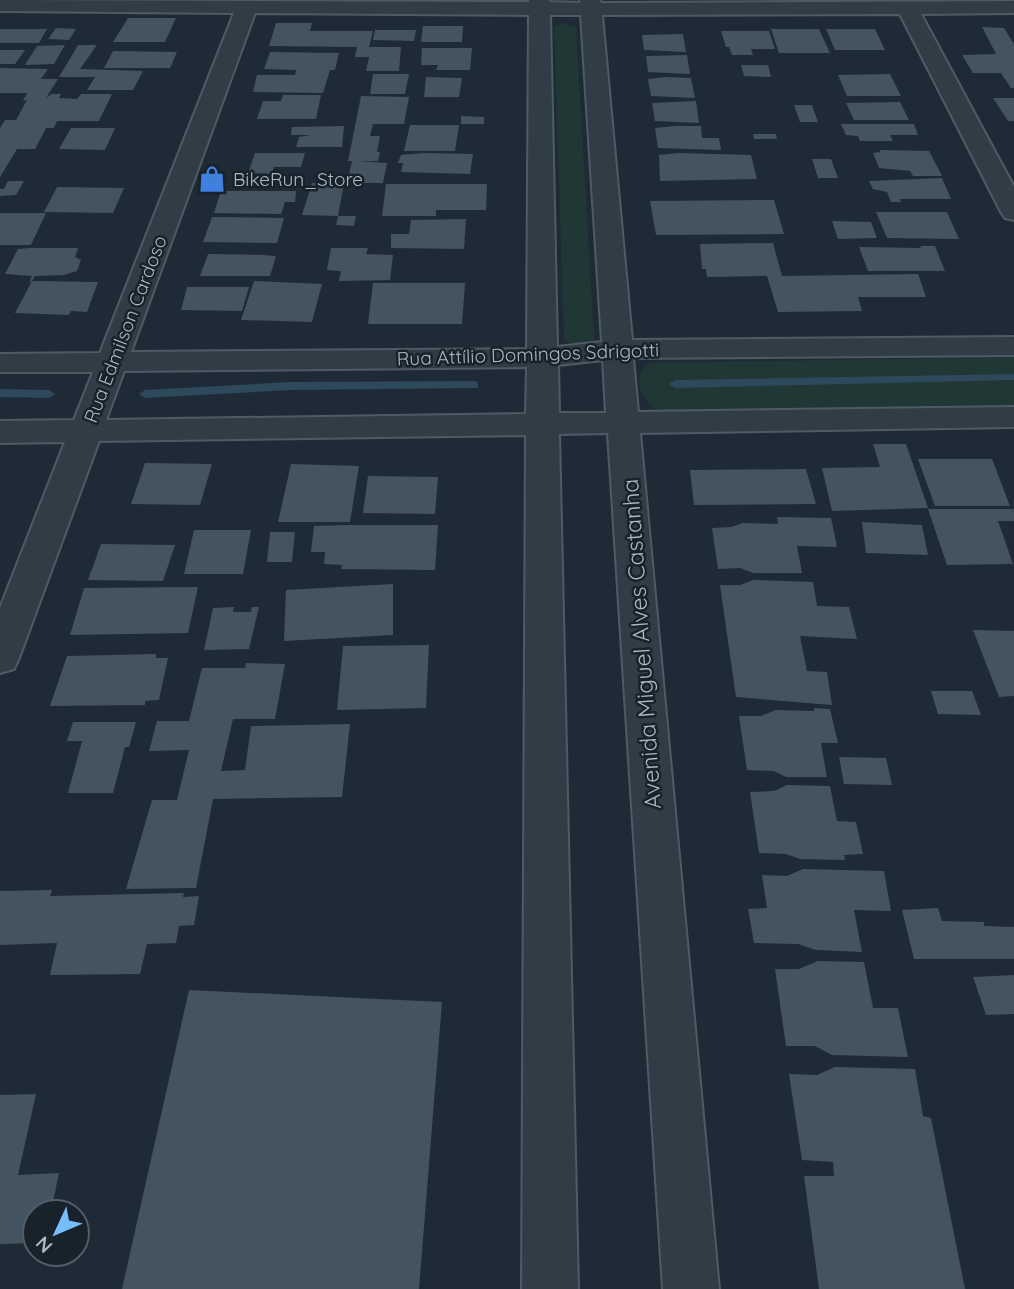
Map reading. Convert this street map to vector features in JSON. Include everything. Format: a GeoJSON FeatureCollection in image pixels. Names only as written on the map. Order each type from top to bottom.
{"type":"FeatureCollection","features":[{"type":"Feature","properties":{"kind":"street","name":"Rua Edmilson Cardoso"},"geometry":{"type":"LineString","coordinates":[[0,658],[248,4]]}},
{"type":"Feature","properties":{"kind":"street"},"geometry":{"type":"LineString","coordinates":[[539,4],[550,1289]]}},
{"type":"Feature","properties":{"kind":"street"},"geometry":{"type":"LineString","coordinates":[[0,5],[905,4],[1014,7]]}},
{"type":"Feature","properties":{"kind":"street"},"geometry":{"type":"LineString","coordinates":[[905,4],[1014,212]]}},
{"type":"Feature","properties":{"kind":"street","name":"Avenida Miguel Alves Castanha"},"geometry":{"type":"LineString","coordinates":[[591,5],[691,1289]]}},
{"type":"Feature","properties":{"kind":"street","name":"Rua Attílio Domingos Sdrigotti"},"geometry":{"type":"LineString","coordinates":[[0,363],[542,358],[618,349],[1014,346]]}},
{"type":"Feature","properties":{"kind":"street"},"geometry":{"type":"LineString","coordinates":[[0,432],[1014,417]]}},
{"type":"Feature","properties":{"kind":"green space"},"geometry":{"type":"Polygon","coordinates":[[[562,23],[576,27],[594,339],[591,344],[575,346],[564,339],[554,27],[562,23]]]}},
{"type":"Feature","properties":{"kind":"green space"},"geometry":{"type":"Polygon","coordinates":[[[1014,357],[1014,407],[661,412],[648,403],[639,382],[644,368],[650,363],[1014,357]]]}},
{"type":"Feature","properties":{"kind":"building"},"geometry":{"type":"Polygon","coordinates":[[[128,18],[176,18],[165,42],[113,42],[128,18]]]}},
{"type":"Feature","properties":{"kind":"building"},"geometry":{"type":"Polygon","coordinates":[[[276,23],[312,23],[310,31],[373,31],[369,47],[401,47],[399,71],[366,71],[369,57],[355,57],[357,47],[269,46],[276,23]]]}},
{"type":"Feature","properties":{"kind":"building"},"geometry":{"type":"Polygon","coordinates":[[[423,26],[463,26],[462,42],[421,42],[423,26]]]}},
{"type":"Feature","properties":{"kind":"building"},"geometry":{"type":"Polygon","coordinates":[[[982,27],[1004,28],[1014,44],[1014,88],[1011,88],[1001,73],[973,73],[962,55],[996,54],[982,27]]]}},
{"type":"Feature","properties":{"kind":"building"},"geometry":{"type":"Polygon","coordinates":[[[56,28],[76,29],[69,40],[48,39],[56,28]]]}},
{"type":"Feature","properties":{"kind":"building"},"geometry":{"type":"Polygon","coordinates":[[[0,29],[47,29],[39,43],[0,43],[0,29]]]}},
{"type":"Feature","properties":{"kind":"building"},"geometry":{"type":"Polygon","coordinates":[[[771,29],[819,29],[830,53],[779,53],[771,29]]]}},
{"type":"Feature","properties":{"kind":"building"},"geometry":{"type":"Polygon","coordinates":[[[826,29],[875,29],[885,50],[835,50],[826,29]]]}},
{"type":"Feature","properties":{"kind":"building"},"geometry":{"type":"Polygon","coordinates":[[[375,30],[416,30],[414,41],[373,40],[375,30]]]}},
{"type":"Feature","properties":{"kind":"building"},"geometry":{"type":"Polygon","coordinates":[[[721,31],[769,31],[775,49],[751,49],[753,55],[732,55],[729,47],[726,47],[721,31]]]}},
{"type":"Feature","properties":{"kind":"building"},"geometry":{"type":"Polygon","coordinates":[[[683,34],[686,52],[644,50],[642,35],[683,34]]]}},
{"type":"Feature","properties":{"kind":"building"},"geometry":{"type":"Polygon","coordinates":[[[65,45],[54,64],[25,65],[37,46],[65,45]]]}},
{"type":"Feature","properties":{"kind":"building"},"geometry":{"type":"Polygon","coordinates":[[[78,45],[97,45],[80,69],[143,71],[133,90],[87,90],[95,77],[59,77],[78,45]]]}},
{"type":"Feature","properties":{"kind":"building"},"geometry":{"type":"Polygon","coordinates":[[[422,48],[472,48],[470,70],[436,70],[438,65],[421,65],[422,48]]]}},
{"type":"Feature","properties":{"kind":"building"},"geometry":{"type":"Polygon","coordinates":[[[0,50],[25,50],[15,64],[0,64],[0,50]]]}},
{"type":"Feature","properties":{"kind":"building"},"geometry":{"type":"Polygon","coordinates":[[[113,51],[177,52],[170,68],[104,68],[113,51]]]}},
{"type":"Feature","properties":{"kind":"building"},"geometry":{"type":"Polygon","coordinates":[[[270,52],[339,53],[335,70],[330,70],[323,93],[253,92],[257,75],[295,75],[296,70],[264,69],[270,52]]]}},
{"type":"Feature","properties":{"kind":"building"},"geometry":{"type":"Polygon","coordinates":[[[687,55],[690,74],[648,72],[646,56],[687,55]]]}},
{"type":"Feature","properties":{"kind":"building"},"geometry":{"type":"Polygon","coordinates":[[[741,65],[768,65],[771,77],[744,76],[741,65]]]}},
{"type":"Feature","properties":{"kind":"building"},"geometry":{"type":"Polygon","coordinates":[[[0,68],[48,69],[41,79],[58,79],[46,98],[51,94],[61,94],[59,98],[77,99],[81,94],[112,94],[99,121],[57,121],[54,128],[46,128],[35,149],[17,149],[0,177],[0,128],[5,120],[16,120],[27,100],[23,101],[27,93],[0,93],[0,68]]]}},
{"type":"Feature","properties":{"kind":"building"},"geometry":{"type":"Polygon","coordinates":[[[373,74],[409,74],[405,94],[370,94],[373,74]]]}},
{"type":"Feature","properties":{"kind":"building"},"geometry":{"type":"Polygon","coordinates":[[[890,74],[901,96],[847,96],[838,75],[890,74]]]}},
{"type":"Feature","properties":{"kind":"building"},"geometry":{"type":"Polygon","coordinates":[[[426,77],[462,78],[459,97],[424,97],[426,77]]]}},
{"type":"Feature","properties":{"kind":"building"},"geometry":{"type":"Polygon","coordinates":[[[691,78],[695,98],[651,96],[648,79],[691,78]]]}},
{"type":"Feature","properties":{"kind":"building"},"geometry":{"type":"Polygon","coordinates":[[[283,95],[321,95],[316,119],[257,119],[263,101],[281,101],[283,95]]]}},
{"type":"Feature","properties":{"kind":"building"},"geometry":{"type":"Polygon","coordinates":[[[361,96],[409,97],[404,124],[373,124],[370,136],[380,136],[378,161],[358,161],[387,163],[383,183],[347,183],[352,161],[348,161],[361,96]]]}},
{"type":"Feature","properties":{"kind":"building"},"geometry":{"type":"Polygon","coordinates":[[[993,98],[1014,98],[1014,121],[1008,121],[993,98]]]}},
{"type":"Feature","properties":{"kind":"building"},"geometry":{"type":"Polygon","coordinates":[[[696,101],[699,123],[655,121],[652,103],[696,101]]]}},
{"type":"Feature","properties":{"kind":"building"},"geometry":{"type":"Polygon","coordinates":[[[900,102],[909,120],[854,120],[846,103],[900,102]]]}},
{"type":"Feature","properties":{"kind":"building"},"geometry":{"type":"Polygon","coordinates":[[[794,105],[812,105],[818,122],[800,122],[794,105]]]}},
{"type":"Feature","properties":{"kind":"building"},"geometry":{"type":"Polygon","coordinates":[[[461,116],[484,117],[484,124],[461,124],[461,116]]]}},
{"type":"Feature","properties":{"kind":"building"},"geometry":{"type":"Polygon","coordinates":[[[841,124],[914,124],[918,135],[890,135],[893,141],[860,141],[858,136],[846,135],[841,124]]]}},
{"type":"Feature","properties":{"kind":"building"},"geometry":{"type":"Polygon","coordinates":[[[410,125],[459,125],[455,151],[404,151],[410,125]]]}},
{"type":"Feature","properties":{"kind":"building"},"geometry":{"type":"Polygon","coordinates":[[[344,126],[342,147],[296,147],[299,137],[311,135],[291,135],[292,127],[344,126]]]}},
{"type":"Feature","properties":{"kind":"building"},"geometry":{"type":"Polygon","coordinates":[[[701,126],[702,138],[719,138],[721,150],[658,148],[655,128],[701,126]]]}},
{"type":"Feature","properties":{"kind":"building"},"geometry":{"type":"Polygon","coordinates":[[[71,128],[115,128],[105,150],[59,149],[71,128]]]}},
{"type":"Feature","properties":{"kind":"building"},"geometry":{"type":"Polygon","coordinates":[[[753,134],[776,134],[777,139],[754,139],[753,134]]]}},
{"type":"Feature","properties":{"kind":"building"},"geometry":{"type":"Polygon","coordinates":[[[880,150],[929,151],[942,176],[913,176],[910,171],[879,168],[873,153],[880,150]]]}},
{"type":"Feature","properties":{"kind":"building"},"geometry":{"type":"Polygon","coordinates":[[[255,153],[305,153],[301,167],[274,167],[272,174],[248,173],[255,153]]]}},
{"type":"Feature","properties":{"kind":"building"},"geometry":{"type":"Polygon","coordinates":[[[473,154],[470,174],[401,172],[403,163],[398,163],[401,155],[473,154]]]}},
{"type":"Feature","properties":{"kind":"building"},"geometry":{"type":"Polygon","coordinates":[[[659,155],[751,155],[757,179],[660,181],[659,155]]]}},
{"type":"Feature","properties":{"kind":"building"},"geometry":{"type":"Polygon","coordinates":[[[812,159],[831,159],[838,178],[818,178],[812,159]]]}},
{"type":"Feature","properties":{"kind":"building"},"geometry":{"type":"Polygon","coordinates":[[[942,178],[951,199],[900,199],[901,202],[891,202],[887,192],[873,189],[869,181],[942,178]]]}},
{"type":"Feature","properties":{"kind":"building"},"geometry":{"type":"Polygon","coordinates":[[[8,181],[24,181],[16,195],[0,196],[0,189],[4,189],[8,181]]]}},
{"type":"Feature","properties":{"kind":"building"},"geometry":{"type":"Polygon","coordinates":[[[312,183],[344,183],[338,216],[302,215],[312,183]]]}},
{"type":"Feature","properties":{"kind":"building"},"geometry":{"type":"Polygon","coordinates":[[[386,184],[487,184],[486,210],[436,210],[436,216],[382,216],[386,184]]]}},
{"type":"Feature","properties":{"kind":"building"},"geometry":{"type":"Polygon","coordinates":[[[57,187],[124,188],[113,213],[44,212],[57,187]]]}},
{"type":"Feature","properties":{"kind":"building"},"geometry":{"type":"Polygon","coordinates":[[[221,191],[296,191],[295,202],[285,202],[281,214],[214,213],[221,191]]]}},
{"type":"Feature","properties":{"kind":"building"},"geometry":{"type":"Polygon","coordinates":[[[774,200],[784,234],[656,235],[650,201],[774,200]]]}},
{"type":"Feature","properties":{"kind":"building"},"geometry":{"type":"Polygon","coordinates":[[[876,212],[947,212],[959,239],[887,238],[876,212]]]}},
{"type":"Feature","properties":{"kind":"building"},"geometry":{"type":"Polygon","coordinates":[[[0,213],[46,213],[31,245],[0,245],[0,213]]]}},
{"type":"Feature","properties":{"kind":"building"},"geometry":{"type":"Polygon","coordinates":[[[338,216],[356,216],[354,226],[336,225],[338,216]]]}},
{"type":"Feature","properties":{"kind":"building"},"geometry":{"type":"Polygon","coordinates":[[[212,217],[284,218],[277,243],[203,242],[212,217]]]}},
{"type":"Feature","properties":{"kind":"building"},"geometry":{"type":"Polygon","coordinates":[[[466,219],[464,249],[391,248],[391,234],[409,234],[411,220],[466,219]]]}},
{"type":"Feature","properties":{"kind":"building"},"geometry":{"type":"Polygon","coordinates":[[[832,221],[871,222],[877,238],[838,239],[832,221]]]}},
{"type":"Feature","properties":{"kind":"building"},"geometry":{"type":"Polygon","coordinates":[[[773,243],[782,276],[918,274],[926,297],[858,297],[862,311],[778,312],[767,276],[707,277],[706,269],[702,269],[700,244],[773,243]]]}},
{"type":"Feature","properties":{"kind":"building"},"geometry":{"type":"Polygon","coordinates":[[[920,246],[935,246],[945,271],[868,271],[859,247],[921,248],[920,246]]]}},
{"type":"Feature","properties":{"kind":"building"},"geometry":{"type":"Polygon","coordinates":[[[78,248],[75,257],[81,260],[77,271],[64,275],[35,276],[29,283],[32,276],[5,274],[18,249],[78,248]]]}},
{"type":"Feature","properties":{"kind":"building"},"geometry":{"type":"Polygon","coordinates":[[[331,248],[368,248],[366,254],[393,255],[390,280],[339,281],[341,271],[327,270],[331,248]]]}},
{"type":"Feature","properties":{"kind":"building"},"geometry":{"type":"Polygon","coordinates":[[[208,254],[276,256],[270,276],[200,276],[208,254]]]}},
{"type":"Feature","properties":{"kind":"building"},"geometry":{"type":"Polygon","coordinates":[[[32,281],[98,282],[87,312],[71,311],[69,315],[15,313],[32,281]]]}},
{"type":"Feature","properties":{"kind":"building"},"geometry":{"type":"Polygon","coordinates":[[[254,281],[322,284],[312,322],[241,320],[254,281]]]}},
{"type":"Feature","properties":{"kind":"building"},"geometry":{"type":"Polygon","coordinates":[[[373,283],[465,283],[462,324],[368,324],[373,283]]]}},
{"type":"Feature","properties":{"kind":"building"},"geometry":{"type":"Polygon","coordinates":[[[187,287],[249,287],[242,311],[181,310],[187,287]]]}},
{"type":"Feature","properties":{"kind":"building"},"geometry":{"type":"Polygon","coordinates":[[[873,444],[906,444],[928,508],[832,511],[822,468],[880,467],[873,444]]]}},
{"type":"Feature","properties":{"kind":"building"},"geometry":{"type":"Polygon","coordinates":[[[918,459],[992,459],[1010,506],[935,506],[918,459]]]}},
{"type":"Feature","properties":{"kind":"building"},"geometry":{"type":"Polygon","coordinates":[[[145,463],[212,464],[200,505],[131,504],[145,463]]]}},
{"type":"Feature","properties":{"kind":"building"},"geometry":{"type":"Polygon","coordinates":[[[291,464],[359,466],[350,522],[278,522],[291,464]]]}},
{"type":"Feature","properties":{"kind":"building"},"geometry":{"type":"Polygon","coordinates":[[[806,469],[816,504],[694,505],[690,470],[806,469]]]}},
{"type":"Feature","properties":{"kind":"building"},"geometry":{"type":"Polygon","coordinates":[[[368,476],[438,477],[435,514],[363,513],[368,476]]]}},
{"type":"Feature","properties":{"kind":"building"},"geometry":{"type":"Polygon","coordinates":[[[928,509],[1014,509],[1014,521],[998,521],[1013,564],[947,565],[928,509]]]}},
{"type":"Feature","properties":{"kind":"building"},"geometry":{"type":"Polygon","coordinates":[[[777,517],[831,518],[837,547],[797,546],[802,573],[753,573],[740,568],[718,569],[712,528],[743,523],[778,524],[777,517]]]}},
{"type":"Feature","properties":{"kind":"building"},"geometry":{"type":"Polygon","coordinates":[[[862,522],[922,525],[928,555],[866,553],[862,522]]]}},
{"type":"Feature","properties":{"kind":"building"},"geometry":{"type":"Polygon","coordinates":[[[438,525],[435,570],[341,569],[342,565],[324,564],[325,552],[311,552],[314,526],[438,525]]]}},
{"type":"Feature","properties":{"kind":"building"},"geometry":{"type":"Polygon","coordinates":[[[194,530],[251,530],[243,574],[184,574],[194,530]]]}},
{"type":"Feature","properties":{"kind":"building"},"geometry":{"type":"Polygon","coordinates":[[[270,532],[295,532],[292,562],[267,562],[270,532]]]}},
{"type":"Feature","properties":{"kind":"building"},"geometry":{"type":"Polygon","coordinates":[[[101,544],[175,545],[163,581],[88,580],[101,544]]]}},
{"type":"Feature","properties":{"kind":"building"},"geometry":{"type":"Polygon","coordinates":[[[753,580],[813,582],[817,606],[849,607],[857,639],[800,636],[807,671],[827,672],[832,705],[736,697],[720,585],[740,585],[753,580]]]}},
{"type":"Feature","properties":{"kind":"building"},"geometry":{"type":"Polygon","coordinates":[[[393,584],[393,635],[284,641],[286,590],[393,584]]]}},
{"type":"Feature","properties":{"kind":"building"},"geometry":{"type":"Polygon","coordinates":[[[198,587],[188,633],[70,635],[84,588],[198,587]]]}},
{"type":"Feature","properties":{"kind":"building"},"geometry":{"type":"Polygon","coordinates":[[[234,607],[233,612],[251,612],[252,607],[259,607],[249,649],[204,650],[213,608],[234,607]]]}},
{"type":"Feature","properties":{"kind":"building"},"geometry":{"type":"Polygon","coordinates":[[[973,630],[1014,631],[1014,696],[999,697],[973,630]]]}},
{"type":"Feature","properties":{"kind":"building"},"geometry":{"type":"Polygon","coordinates":[[[429,645],[426,708],[337,710],[343,646],[429,645]]]}},
{"type":"Feature","properties":{"kind":"building"},"geometry":{"type":"Polygon","coordinates":[[[156,654],[156,658],[168,658],[159,700],[145,701],[145,705],[50,706],[67,656],[156,654]]]}},
{"type":"Feature","properties":{"kind":"building"},"geometry":{"type":"Polygon","coordinates":[[[246,663],[285,664],[275,719],[233,719],[221,771],[245,770],[251,726],[350,724],[342,797],[213,799],[196,888],[126,889],[152,800],[177,800],[189,750],[149,751],[157,721],[189,721],[202,668],[245,668],[246,663]]]}},
{"type":"Feature","properties":{"kind":"building"},"geometry":{"type":"Polygon","coordinates":[[[931,691],[972,691],[981,715],[938,714],[931,691]]]}},
{"type":"Feature","properties":{"kind":"building"},"geometry":{"type":"Polygon","coordinates":[[[814,708],[830,709],[838,743],[821,743],[827,777],[786,777],[774,771],[747,770],[739,716],[761,716],[776,710],[814,711],[814,708]]]}},
{"type":"Feature","properties":{"kind":"building"},"geometry":{"type":"Polygon","coordinates":[[[73,722],[136,722],[129,747],[125,747],[113,793],[68,793],[82,741],[67,741],[73,722]]]}},
{"type":"Feature","properties":{"kind":"building"},"geometry":{"type":"Polygon","coordinates":[[[839,757],[886,758],[892,785],[844,784],[839,757]]]}},
{"type":"Feature","properties":{"kind":"building"},"geometry":{"type":"Polygon","coordinates":[[[787,785],[830,786],[837,821],[856,822],[863,854],[844,855],[845,860],[800,859],[786,854],[759,853],[750,792],[774,791],[787,785]]]}},
{"type":"Feature","properties":{"kind":"building"},"geometry":{"type":"Polygon","coordinates":[[[803,869],[884,871],[891,911],[854,910],[862,952],[816,950],[798,944],[754,943],[748,909],[767,908],[762,875],[787,876],[803,869]]]}},
{"type":"Feature","properties":{"kind":"building"},"geometry":{"type":"Polygon","coordinates":[[[52,890],[50,896],[184,893],[183,897],[199,896],[194,925],[179,926],[176,943],[147,944],[140,974],[50,975],[57,943],[0,945],[0,891],[52,890]]]}},
{"type":"Feature","properties":{"kind":"building"},"geometry":{"type":"Polygon","coordinates":[[[938,908],[942,921],[984,922],[984,926],[1014,927],[1014,959],[914,959],[902,910],[938,908]]]}},
{"type":"Feature","properties":{"kind":"building"},"geometry":{"type":"Polygon","coordinates":[[[818,961],[864,962],[873,1008],[898,1008],[908,1057],[832,1055],[815,1046],[786,1046],[775,969],[799,969],[818,961]]]}},
{"type":"Feature","properties":{"kind":"building"},"geometry":{"type":"Polygon","coordinates":[[[1014,975],[1014,1014],[986,1015],[973,977],[1014,975]]]}},
{"type":"Feature","properties":{"kind":"building"},"geometry":{"type":"Polygon","coordinates":[[[189,990],[442,1002],[419,1289],[122,1289],[189,990]]]}},
{"type":"Feature","properties":{"kind":"building"},"geometry":{"type":"Polygon","coordinates":[[[835,1067],[915,1069],[923,1116],[931,1118],[965,1289],[819,1289],[804,1176],[834,1176],[833,1162],[802,1160],[789,1074],[817,1075],[835,1067]]]}},
{"type":"Feature","properties":{"kind":"building"},"geometry":{"type":"Polygon","coordinates":[[[36,1094],[18,1175],[59,1173],[54,1198],[21,1198],[21,1243],[0,1244],[0,1095],[36,1094]]]}},
{"type":"Feature","properties":{"kind":"waterway"},"geometry":{"type":"LineString","coordinates":[[675,384],[1014,377]]}},
{"type":"Feature","properties":{"kind":"waterway"},"geometry":{"type":"LineString","coordinates":[[145,394],[291,386],[474,385]]}},
{"type":"Feature","properties":{"kind":"waterway"},"geometry":{"type":"LineString","coordinates":[[0,393],[49,394]]}},
{"type":"Feature","properties":{"kind":"place","name":"BikeRun_Store"},"geometry":{"type":"Point","coordinates":[212,179]}}]}
